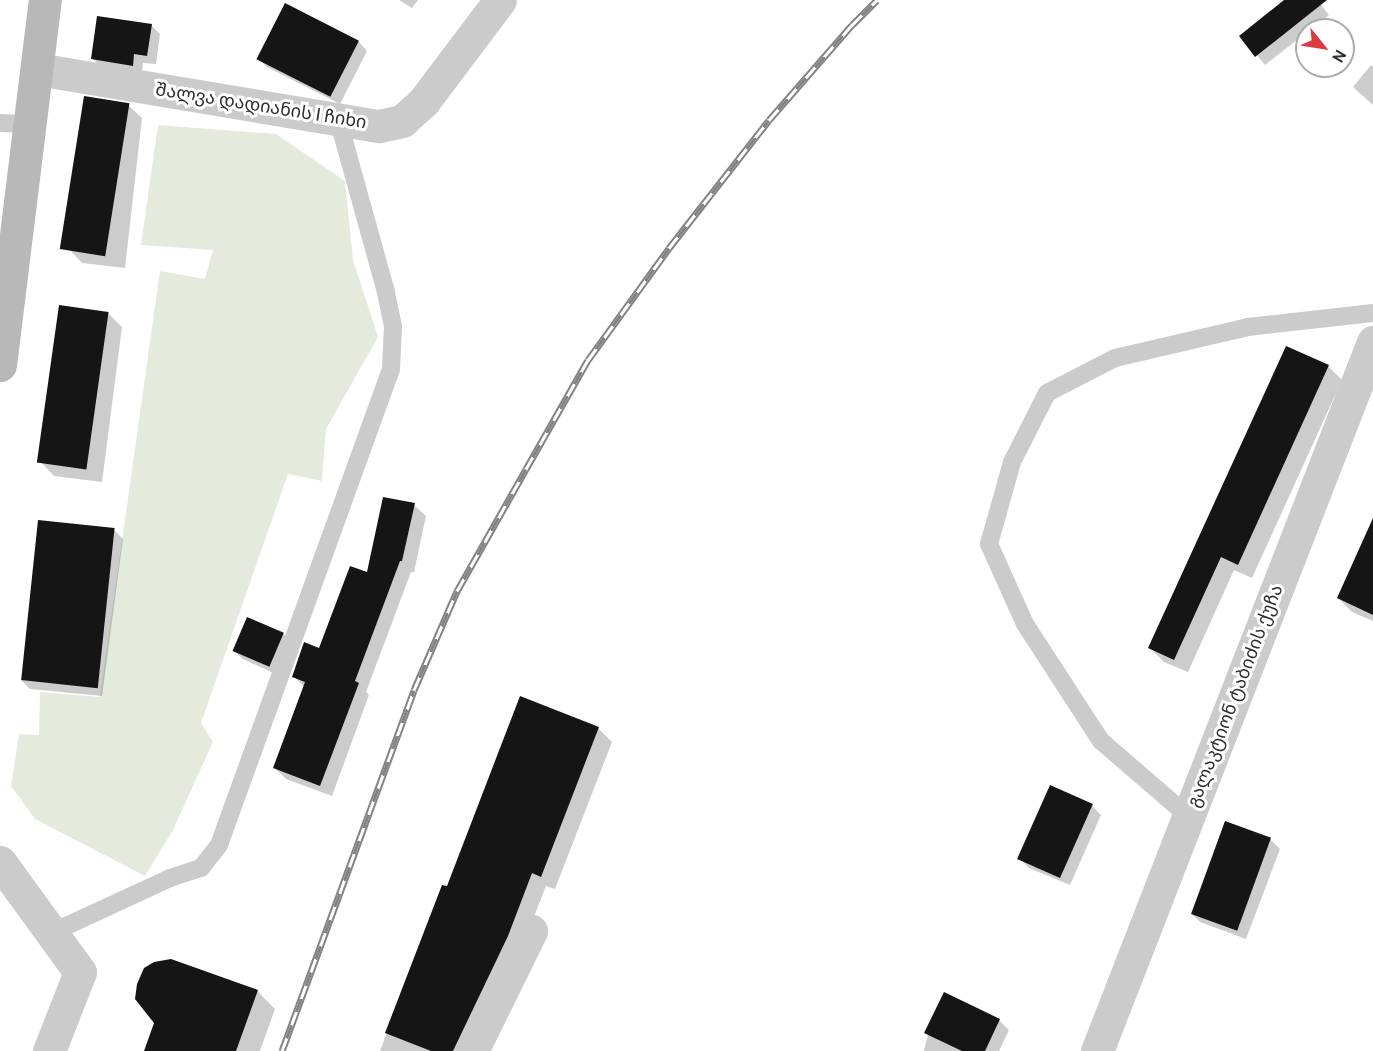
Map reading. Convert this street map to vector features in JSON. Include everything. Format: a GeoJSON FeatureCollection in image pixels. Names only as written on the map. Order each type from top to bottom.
{"type":"FeatureCollection","features":[{"type":"Feature","properties":{"kind":"main road"},"geometry":{"type":"LineString","coordinates":[[0,365],[14,123],[37,69],[45,0]]}},
{"type":"Feature","properties":{"kind":"street","name":"შალვა დადიანის I ჩიხი"},"geometry":{"type":"LineString","coordinates":[[37,69],[379,126],[402,121],[424,101],[501,0]]}},
{"type":"Feature","properties":{"kind":"street","name":"გალაკტიონ ტაბიძის ქუჩა"},"geometry":{"type":"LineString","coordinates":[[1097,1051],[1373,342]]}},
{"type":"Feature","properties":{"kind":"street"},"geometry":{"type":"LineString","coordinates":[[0,861],[80,972],[49,1051]]}},
{"type":"Feature","properties":{"kind":"street"},"geometry":{"type":"LineString","coordinates":[[472,1051],[531,931]]}},
{"type":"Feature","properties":{"kind":"lane"},"geometry":{"type":"LineString","coordinates":[[51,933],[170,878],[201,868],[219,845],[391,369],[393,326],[391,315],[338,119]]}},
{"type":"Feature","properties":{"kind":"lane"},"geometry":{"type":"LineString","coordinates":[[1188,816],[1101,741],[1026,624],[989,544],[1012,462],[1047,393],[1116,358],[1248,327],[1373,313]]}},
{"type":"Feature","properties":{"kind":"shaded area"},"geometry":{"type":"Polygon","coordinates":[[[158,125],[276,134],[345,181],[353,260],[378,337],[326,429],[322,481],[288,474],[201,723],[213,742],[173,830],[145,876],[35,819],[11,786],[19,734],[39,735],[40,692],[100,697],[160,271],[205,279],[213,250],[141,245],[158,125]]]}},
{"type":"Feature","properties":{"kind":"building"},"geometry":{"type":"Polygon","coordinates":[[[1284,0],[1327,0],[1304,18],[1295,18],[1295,25],[1255,57],[1239,36],[1284,0]]]}},
{"type":"Feature","properties":{"kind":"building"},"geometry":{"type":"Polygon","coordinates":[[[285,3],[359,41],[330,97],[256,59],[285,3]]]}},
{"type":"Feature","properties":{"kind":"building"},"geometry":{"type":"Polygon","coordinates":[[[97,16],[152,24],[147,56],[134,54],[133,66],[91,59],[97,16]]]}},
{"type":"Feature","properties":{"kind":"building"},"geometry":{"type":"Polygon","coordinates":[[[84,96],[129,103],[105,256],[60,249],[84,96]]]}},
{"type":"Feature","properties":{"kind":"building"},"geometry":{"type":"Polygon","coordinates":[[[59,305],[109,312],[86,469],[37,462],[59,305]]]}},
{"type":"Feature","properties":{"kind":"building"},"geometry":{"type":"Polygon","coordinates":[[[1286,346],[1329,365],[1238,565],[1221,557],[1174,660],[1148,648],[1286,346]]]}},
{"type":"Feature","properties":{"kind":"building"},"geometry":{"type":"Polygon","coordinates":[[[383,497],[415,503],[402,561],[400,561],[355,681],[359,683],[320,786],[273,768],[305,682],[292,677],[304,642],[319,648],[350,566],[367,572],[383,497]]]}},
{"type":"Feature","properties":{"kind":"building"},"geometry":{"type":"Polygon","coordinates":[[[1373,518],[1373,615],[1337,598],[1373,518]]]}},
{"type":"Feature","properties":{"kind":"building"},"geometry":{"type":"Polygon","coordinates":[[[38,520],[115,528],[98,688],[21,680],[38,520]]]}},
{"type":"Feature","properties":{"kind":"building"},"geometry":{"type":"Polygon","coordinates":[[[247,617],[284,633],[269,667],[233,651],[247,617]]]}},
{"type":"Feature","properties":{"kind":"building"},"geometry":{"type":"Polygon","coordinates":[[[520,696],[599,727],[541,877],[532,873],[508,936],[453,1051],[431,1051],[385,1033],[442,885],[447,886],[520,696]]]}},
{"type":"Feature","properties":{"kind":"building"},"geometry":{"type":"Polygon","coordinates":[[[1050,785],[1093,804],[1060,878],[1017,859],[1050,785]]]}},
{"type":"Feature","properties":{"kind":"building"},"geometry":{"type":"Polygon","coordinates":[[[1225,821],[1271,838],[1237,931],[1191,914],[1225,821]]]}},
{"type":"Feature","properties":{"kind":"building"},"geometry":{"type":"Polygon","coordinates":[[[171,959],[258,990],[236,1051],[144,1051],[154,1023],[135,999],[137,984],[144,968],[154,962],[171,959]]]}},
{"type":"Feature","properties":{"kind":"building"},"geometry":{"type":"Polygon","coordinates":[[[944,992],[1000,1019],[985,1051],[962,1051],[924,1033],[944,992]]]}},
{"type":"Feature","properties":{"kind":"railway"},"geometry":{"type":"LineString","coordinates":[[282,1051],[414,690],[457,591],[526,469],[588,360],[669,248],[769,120],[852,25],[877,0]]}}]}
